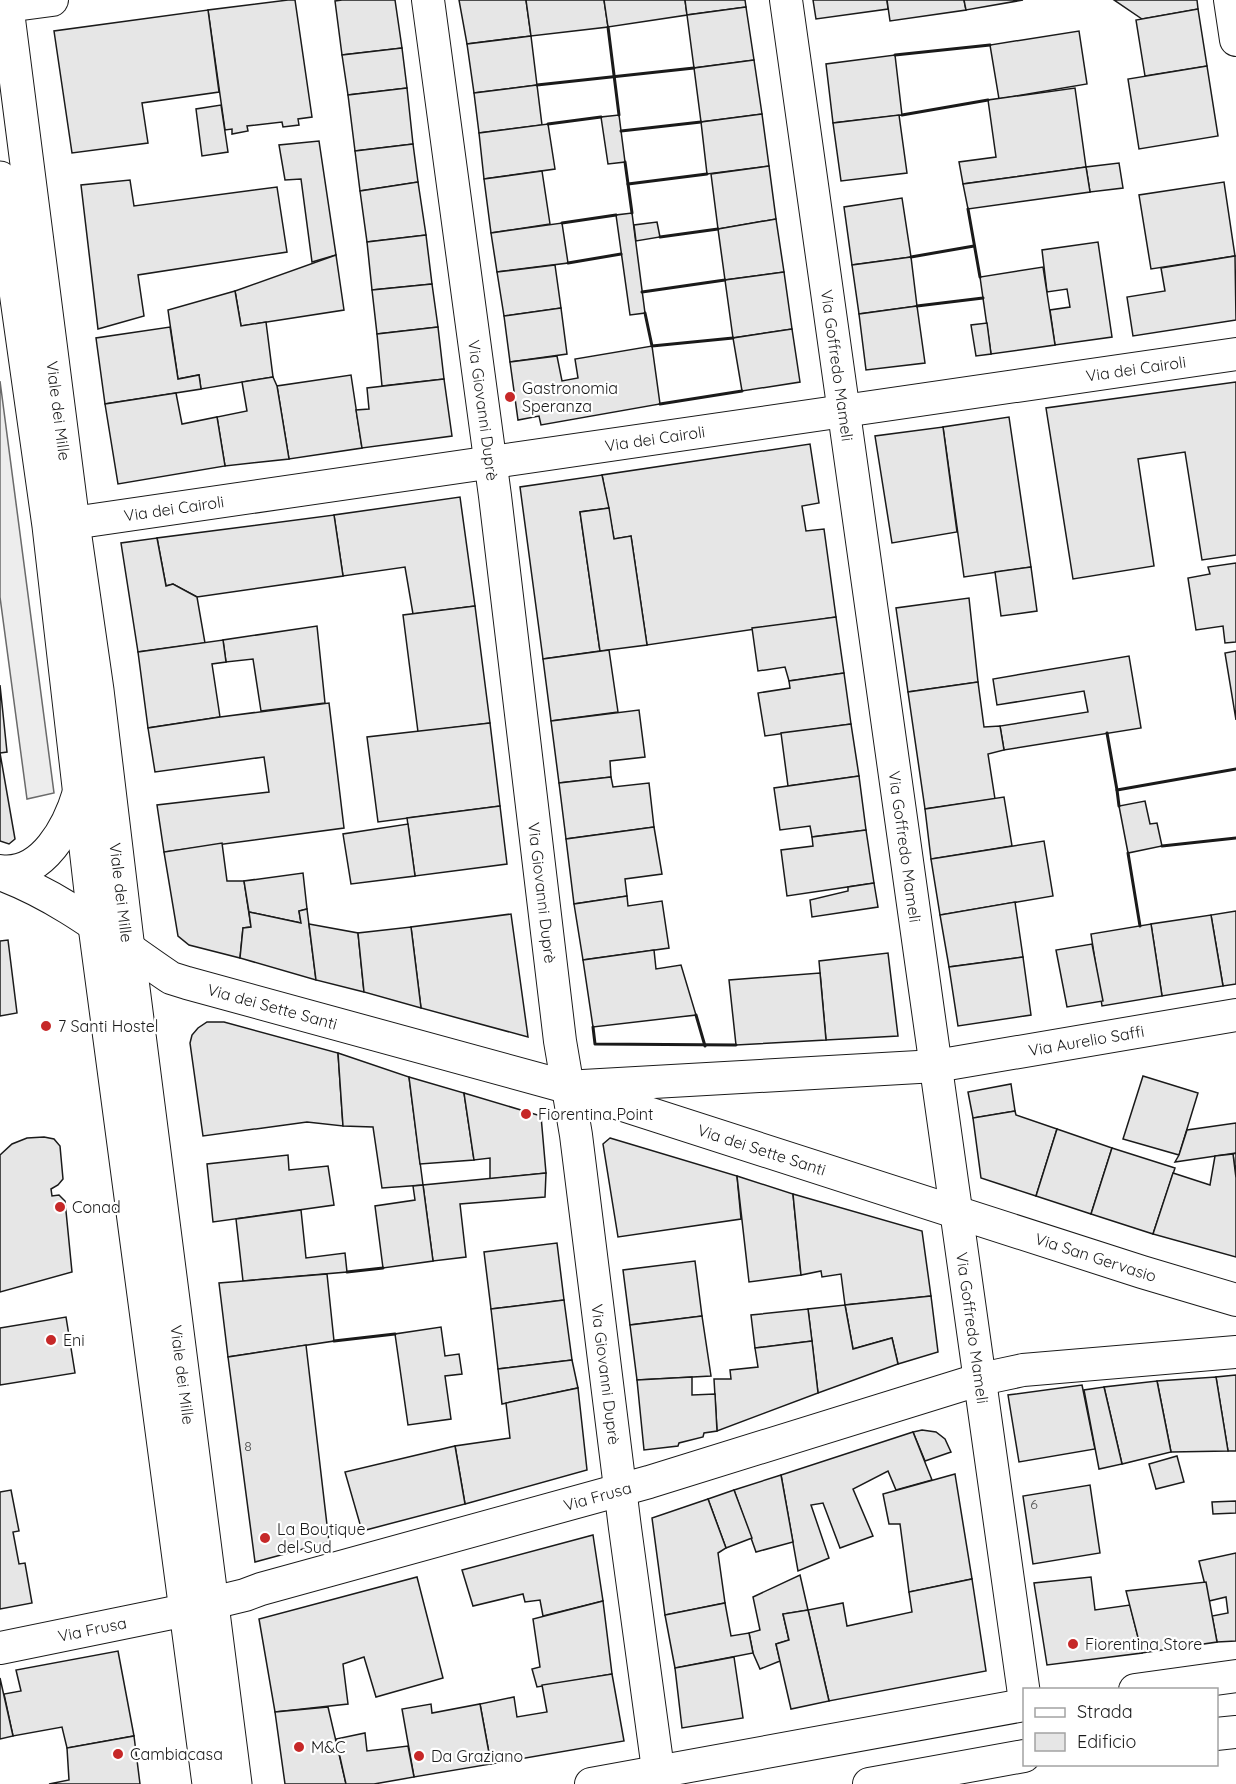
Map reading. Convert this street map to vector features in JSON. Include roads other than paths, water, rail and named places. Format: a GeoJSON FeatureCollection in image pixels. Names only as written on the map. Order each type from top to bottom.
{"type":"FeatureCollection","features":[{"type":"Feature","properties":{"kind":"street"},"geometry":{"type":"LineString","coordinates":[[6,3],[52,0]]}},
{"type":"Feature","properties":{"kind":"street","name":"Via Giovanni Duprè"},"geometry":{"type":"LineString","coordinates":[[428,0],[490,463],[567,1087],[576,1135],[659,1777]]}},
{"type":"Feature","properties":{"kind":"street","name":"Via Goffredo Mameli"},"geometry":{"type":"LineString","coordinates":[[786,0],[1023,1688]]}},
{"type":"Feature","properties":{"kind":"street"},"geometry":{"type":"LineString","coordinates":[[1230,0],[1236,40]]}},
{"type":"Feature","properties":{"kind":"street","name":"Viale dei Mille"},"geometry":{"type":"LineString","coordinates":[[6,3],[73,523],[97,690],[128,949],[199,1606],[209,1784]]}},
{"type":"Feature","properties":{"kind":"street","name":"Viale dei Mille"},"geometry":{"type":"LineString","coordinates":[[0,178],[49,526],[95,926],[199,1606],[235,1784]]}},
{"type":"Feature","properties":{"kind":"street","name":"Via dei Cairoli"},"geometry":{"type":"LineString","coordinates":[[73,523],[1236,354]]}},
{"type":"Feature","properties":{"kind":"street","name":"Via dei Sette Santi"},"geometry":{"type":"LineString","coordinates":[[0,872],[22,869],[34,863],[53,845],[66,828],[79,792]]}},
{"type":"Feature","properties":{"kind":"street","name":"Via dei Sette Santi"},"geometry":{"type":"LineString","coordinates":[[0,872],[50,896],[171,978],[567,1087],[957,1212]]}},
{"type":"Feature","properties":{"kind":"street","name":"Via Aurelio Saffi"},"geometry":{"type":"LineString","coordinates":[[936,1066],[1236,1015]]}},
{"type":"Feature","properties":{"kind":"street","name":"Via dei Sette Santi"},"geometry":{"type":"LineString","coordinates":[[567,1087],[936,1066]]}},
{"type":"Feature","properties":{"kind":"street","name":"Via San Gervasio"},"geometry":{"type":"LineString","coordinates":[[957,1212],[1236,1300]]}},
{"type":"Feature","properties":{"kind":"street"},"geometry":{"type":"LineString","coordinates":[[981,1379],[1023,1370],[1236,1352]]}},
{"type":"Feature","properties":{"kind":"street","name":"Via Frusa"},"geometry":{"type":"LineString","coordinates":[[0,1648],[245,1596],[261,1589],[621,1489],[981,1379]]}},
{"type":"Feature","properties":{"kind":"street"},"geometry":{"type":"LineString","coordinates":[[1143,1688],[1236,1676]]}},
{"type":"Feature","properties":{"kind":"street"},"geometry":{"type":"LineString","coordinates":[[591,1784],[659,1777],[1023,1705]]}},
{"type":"Feature","properties":{"kind":"street"},"geometry":{"type":"LineString","coordinates":[[1218,1734],[1236,1732]]}},
{"type":"Feature","properties":{"kind":"street"},"geometry":{"type":"LineString","coordinates":[[869,1784],[1023,1756]]}},
{"type":"Feature","properties":{"kind":"place","name":"Gastronomia Speranza"},"geometry":{"type":"Point","coordinates":[510,397]}},
{"type":"Feature","properties":{"kind":"place","name":"7 Santi Hostel"},"geometry":{"type":"Point","coordinates":[46,1026]}},
{"type":"Feature","properties":{"kind":"place","name":"Fiorentina Point"},"geometry":{"type":"Point","coordinates":[526,1114]}},
{"type":"Feature","properties":{"kind":"place","name":"Conad"},"geometry":{"type":"Point","coordinates":[60,1207]}},
{"type":"Feature","properties":{"kind":"place","name":"Eni"},"geometry":{"type":"Point","coordinates":[51,1340]}},
{"type":"Feature","properties":{"kind":"place","name":"La Boutique del Sud"},"geometry":{"type":"Point","coordinates":[265,1538]}},
{"type":"Feature","properties":{"kind":"place","name":"Fiorentina Store"},"geometry":{"type":"Point","coordinates":[1073,1644]}},
{"type":"Feature","properties":{"kind":"place","name":"M&C"},"geometry":{"type":"Point","coordinates":[299,1747]}},
{"type":"Feature","properties":{"kind":"place","name":"Cambiacasa"},"geometry":{"type":"Point","coordinates":[118,1754]}},
{"type":"Feature","properties":{"kind":"place","name":"Da Graziano"},"geometry":{"type":"Point","coordinates":[419,1756]}}]}
